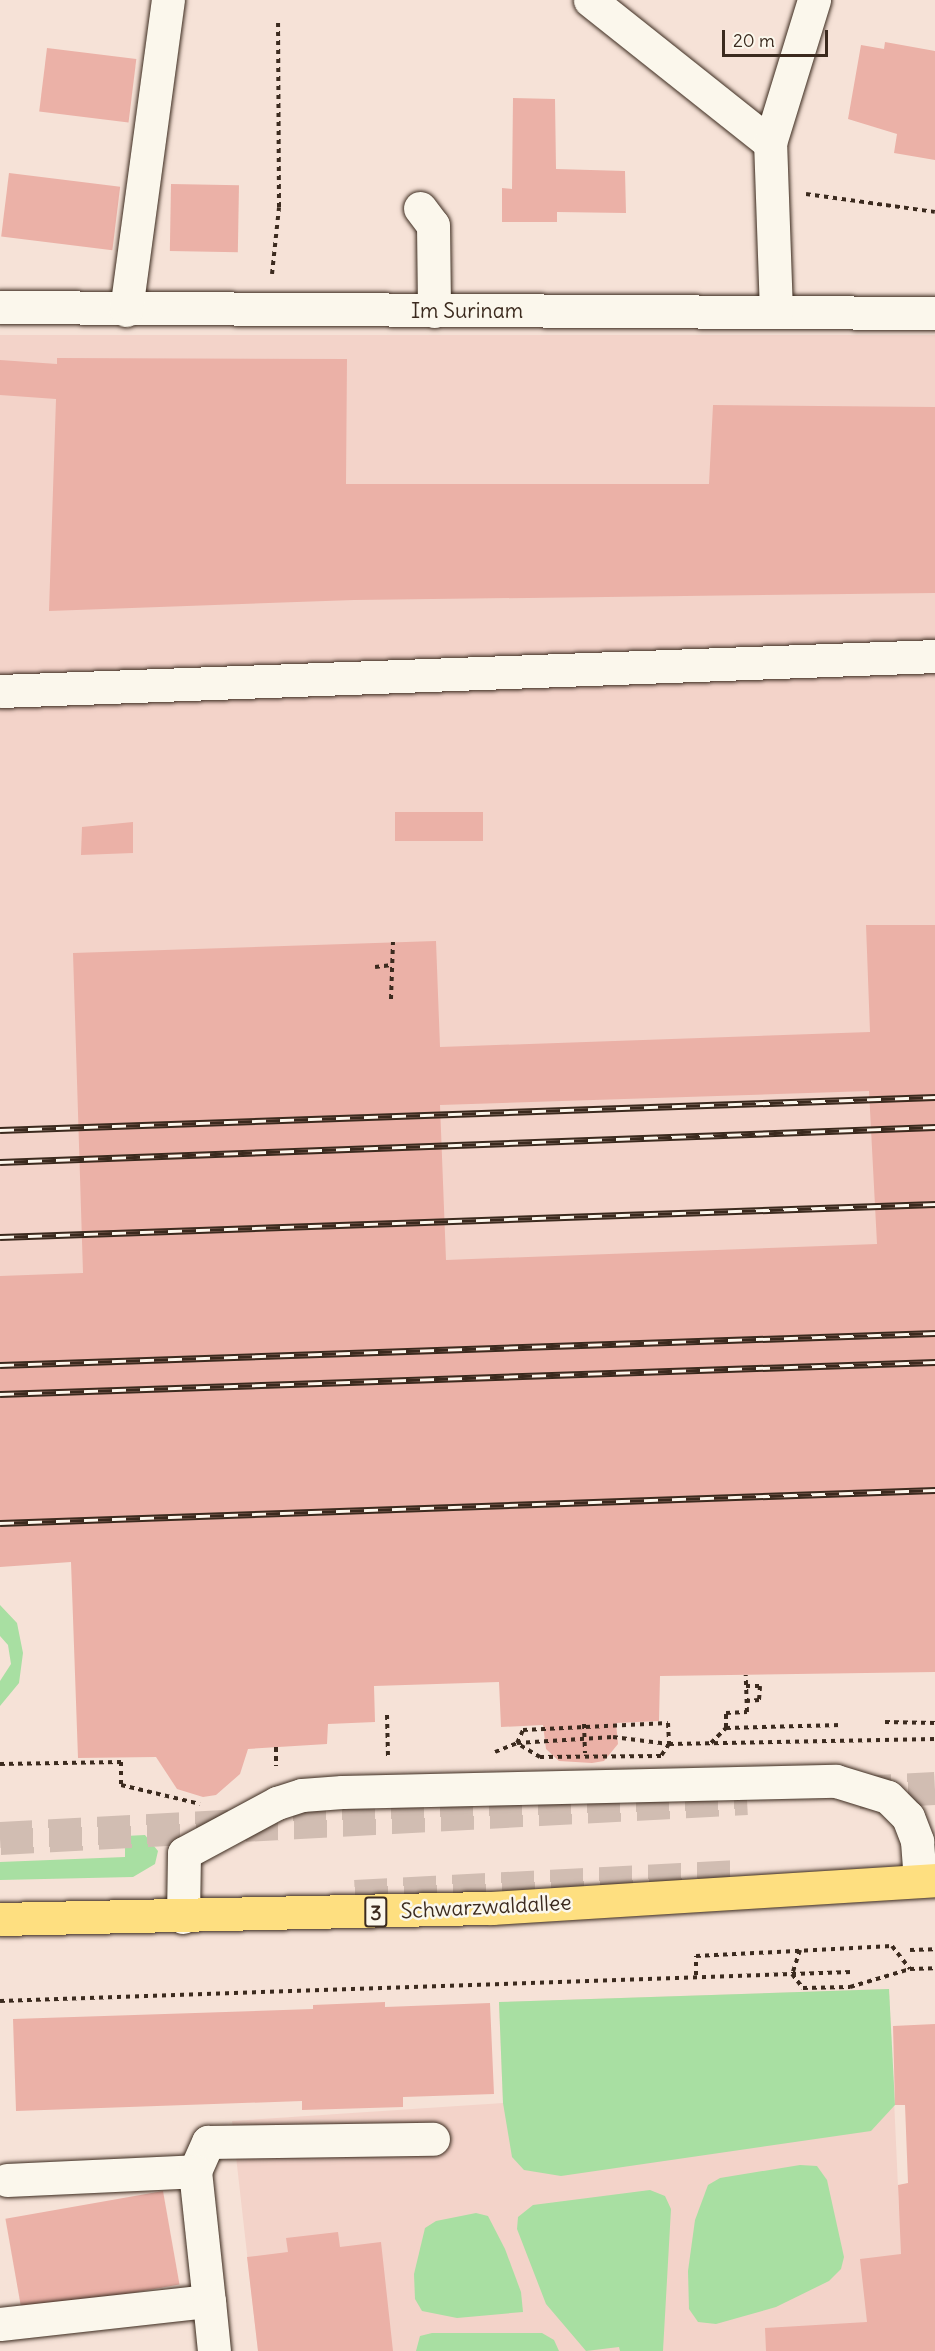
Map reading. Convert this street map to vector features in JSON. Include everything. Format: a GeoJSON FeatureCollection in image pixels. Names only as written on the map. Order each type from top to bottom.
{"type":"FeatureCollection","features":[{"type":"Feature","properties":{"kind":"main road","name":"Schwarzwaldallee"},"geometry":{"type":"LineString","coordinates":[[0,1919],[183,1917],[492,1908],[928,1881]]}},
{"type":"Feature","properties":{"kind":"street"},"geometry":{"type":"LineString","coordinates":[[126,310],[168,0]]}},
{"type":"Feature","properties":{"kind":"street"},"geometry":{"type":"LineString","coordinates":[[590,0],[770,142]]}},
{"type":"Feature","properties":{"kind":"street"},"geometry":{"type":"LineString","coordinates":[[777,312],[770,142],[814,0]]}},
{"type":"Feature","properties":{"kind":"street"},"geometry":{"type":"LineString","coordinates":[[420,208],[433,225],[434,311]]}},
{"type":"Feature","properties":{"kind":"street","name":"Im Surinam"},"geometry":{"type":"LineString","coordinates":[[0,307],[126,310],[935,313]]}},
{"type":"Feature","properties":{"kind":"street"},"geometry":{"type":"LineString","coordinates":[[0,691],[935,656]]}},
{"type":"Feature","properties":{"kind":"street"},"geometry":{"type":"LineString","coordinates":[[183,1917],[184,1853],[277,1803],[302,1795],[342,1792],[836,1781],[888,1797],[908,1817],[928,1881]]}},
{"type":"Feature","properties":{"kind":"street"},"geometry":{"type":"LineString","coordinates":[[214,2351],[195,2171],[208,2142],[433,2139]]}},
{"type":"Feature","properties":{"kind":"street"},"geometry":{"type":"LineString","coordinates":[[7,2181],[195,2171]]}},
{"type":"Feature","properties":{"kind":"street"},"geometry":{"type":"LineString","coordinates":[[0,2324],[209,2301]]}},
{"type":"Feature","properties":{"kind":"path"},"geometry":{"type":"LineString","coordinates":[[270,310],[279,207],[278,23]]}},
{"type":"Feature","properties":{"kind":"path"},"geometry":{"type":"LineString","coordinates":[[772,189],[935,212]]}},
{"type":"Feature","properties":{"kind":"path"},"geometry":{"type":"LineString","coordinates":[[391,999],[393,942]]}},
{"type":"Feature","properties":{"kind":"path"},"geometry":{"type":"LineString","coordinates":[[375,967],[392,965]]}},
{"type":"Feature","properties":{"kind":"path"},"geometry":{"type":"LineString","coordinates":[[711,1744],[726,1728],[726,1713],[747,1712],[746,1675]]}},
{"type":"Feature","properties":{"kind":"path"},"geometry":{"type":"LineString","coordinates":[[746,1686],[760,1686],[759,1700],[747,1701]]}},
{"type":"Feature","properties":{"kind":"path"},"geometry":{"type":"LineString","coordinates":[[387,1716],[388,1757]]}},
{"type":"Feature","properties":{"kind":"path"},"geometry":{"type":"LineString","coordinates":[[885,1722],[935,1723]]}},
{"type":"Feature","properties":{"kind":"path"},"geometry":{"type":"LineString","coordinates":[[517,1743],[523,1730],[584,1725],[668,1723],[669,1744]]}},
{"type":"Feature","properties":{"kind":"path"},"geometry":{"type":"LineString","coordinates":[[584,1725],[586,1757]]}},
{"type":"Feature","properties":{"kind":"path"},"geometry":{"type":"LineString","coordinates":[[726,1728],[841,1725]]}},
{"type":"Feature","properties":{"kind":"path"},"geometry":{"type":"LineString","coordinates":[[491,1754],[517,1743],[613,1737],[669,1744],[935,1739]]}},
{"type":"Feature","properties":{"kind":"path"},"geometry":{"type":"LineString","coordinates":[[276,1747],[276,1774]]}},
{"type":"Feature","properties":{"kind":"path"},"geometry":{"type":"LineString","coordinates":[[0,1764],[121,1762],[121,1785],[209,1805]]}},
{"type":"Feature","properties":{"kind":"path"},"geometry":{"type":"LineString","coordinates":[[696,1976],[696,1956],[892,1946],[910,1969]]}},
{"type":"Feature","properties":{"kind":"path"},"geometry":{"type":"LineString","coordinates":[[910,1950],[935,1949]]}},
{"type":"Feature","properties":{"kind":"path"},"geometry":{"type":"LineString","coordinates":[[792,1974],[800,1950]]}},
{"type":"Feature","properties":{"kind":"path"},"geometry":{"type":"LineString","coordinates":[[792,1974],[803,1989],[850,1987],[910,1969],[935,1968]]}},
{"type":"Feature","properties":{"kind":"path"},"geometry":{"type":"LineString","coordinates":[[0,2001],[182,1998],[696,1976],[852,1972]]}},
{"type":"Feature","properties":{"kind":"shaded area"},"geometry":{"type":"Polygon","coordinates":[[[0,335],[935,335],[935,1534],[0,1534],[0,335]]]}},
{"type":"Feature","properties":{"kind":"shaded area"},"geometry":{"type":"Polygon","coordinates":[[[889,1989],[899,2209],[935,2351],[258,2351],[232,2121],[503,2103],[499,2002],[889,1989]]]}},
{"type":"Feature","properties":{"kind":"green space"},"geometry":{"type":"Polygon","coordinates":[[[0,1605],[17,1623],[23,1653],[19,1683],[0,1706],[0,1681],[11,1664],[8,1645],[0,1636],[0,1605]]]}},
{"type":"Feature","properties":{"kind":"green space"},"geometry":{"type":"Polygon","coordinates":[[[145,1835],[158,1851],[155,1864],[133,1877],[0,1880],[0,1862],[125,1857],[125,1836],[145,1835]]]}},
{"type":"Feature","properties":{"kind":"green space"},"geometry":{"type":"Polygon","coordinates":[[[889,1989],[895,2105],[871,2131],[561,2176],[524,2170],[512,2157],[503,2103],[499,2002],[889,1989]]]}},
{"type":"Feature","properties":{"kind":"green space"},"geometry":{"type":"Polygon","coordinates":[[[800,2165],[817,2166],[827,2180],[844,2257],[841,2269],[829,2281],[776,2307],[716,2324],[698,2322],[689,2309],[688,2271],[695,2220],[708,2185],[720,2178],[800,2165]]]}},
{"type":"Feature","properties":{"kind":"green space"},"geometry":{"type":"Polygon","coordinates":[[[650,2190],[665,2196],[671,2209],[663,2351],[620,2351],[619,2347],[586,2351],[546,2304],[517,2229],[518,2217],[533,2205],[650,2190]]]}},
{"type":"Feature","properties":{"kind":"green space"},"geometry":{"type":"Polygon","coordinates":[[[476,2213],[488,2216],[505,2249],[521,2292],[523,2312],[457,2318],[422,2311],[415,2299],[414,2274],[425,2228],[436,2221],[476,2213]]]}},
{"type":"Feature","properties":{"kind":"green space"},"geometry":{"type":"Polygon","coordinates":[[[432,2333],[542,2333],[554,2340],[559,2351],[416,2351],[420,2336],[432,2333]]]}},
{"type":"Feature","properties":{"kind":"building"},"geometry":{"type":"Polygon","coordinates":[[[885,42],[935,51],[935,160],[894,153],[897,134],[848,119],[861,45],[884,49],[885,42]]]}},
{"type":"Feature","properties":{"kind":"building"},"geometry":{"type":"Polygon","coordinates":[[[47,48],[136,59],[129,122],[39,112],[47,48]]]}},
{"type":"Feature","properties":{"kind":"building"},"geometry":{"type":"Polygon","coordinates":[[[513,98],[555,99],[556,169],[625,171],[626,213],[557,212],[557,222],[502,222],[502,188],[512,189],[513,98]]]}},
{"type":"Feature","properties":{"kind":"building"},"geometry":{"type":"Polygon","coordinates":[[[9,173],[120,187],[112,250],[1,237],[9,173]]]}},
{"type":"Feature","properties":{"kind":"building"},"geometry":{"type":"Polygon","coordinates":[[[171,184],[239,185],[238,252],[170,251],[171,184]]]}},
{"type":"Feature","properties":{"kind":"building"},"geometry":{"type":"Polygon","coordinates":[[[57,358],[347,359],[346,484],[709,484],[713,405],[935,407],[935,593],[354,600],[49,611],[56,399],[0,395],[0,360],[57,364],[57,358]]]}},
{"type":"Feature","properties":{"kind":"building"},"geometry":{"type":"Polygon","coordinates":[[[395,812],[483,812],[483,841],[395,841],[395,812]]]}},
{"type":"Feature","properties":{"kind":"building"},"geometry":{"type":"Polygon","coordinates":[[[133,822],[133,853],[81,855],[82,827],[133,822]]]}},
{"type":"Feature","properties":{"kind":"building"},"geometry":{"type":"Polygon","coordinates":[[[866,925],[935,925],[935,1672],[660,1676],[659,1721],[616,1723],[618,1744],[604,1761],[592,1763],[559,1761],[546,1749],[543,1725],[501,1727],[499,1682],[374,1686],[375,1722],[328,1724],[327,1744],[248,1749],[240,1774],[216,1795],[203,1797],[177,1789],[156,1757],[78,1758],[71,1562],[0,1567],[0,1276],[83,1273],[73,953],[436,941],[440,1047],[870,1032],[866,925]],[[869,1091],[440,1105],[446,1260],[877,1244],[869,1091]]]}},
{"type":"Feature","properties":{"kind":"building"},"geometry":{"type":"Polygon","coordinates":[[[385,2002],[385,2007],[490,2003],[494,2094],[403,2097],[403,2107],[302,2110],[302,2101],[16,2111],[13,2019],[313,2009],[313,2005],[385,2002]]]}},
{"type":"Feature","properties":{"kind":"building"},"geometry":{"type":"Polygon","coordinates":[[[935,2024],[935,2351],[766,2351],[765,2328],[867,2322],[860,2259],[901,2254],[898,2185],[908,2183],[905,2105],[895,2105],[893,2026],[935,2024]]]}},
{"type":"Feature","properties":{"kind":"building"},"geometry":{"type":"Polygon","coordinates":[[[163,2191],[179,2285],[22,2312],[5,2219],[163,2191]]]}},
{"type":"Feature","properties":{"kind":"building"},"geometry":{"type":"Polygon","coordinates":[[[338,2232],[340,2247],[381,2242],[393,2351],[258,2351],[247,2257],[288,2252],[286,2238],[338,2232]]]}},
{"type":"Feature","properties":{"kind":"tunnel"},"geometry":{"type":"LineString","coordinates":[[859,1792],[935,1788]]}},
{"type":"Feature","properties":{"kind":"tunnel"},"geometry":{"type":"LineString","coordinates":[[0,1838],[747,1798]]}},
{"type":"Feature","properties":{"kind":"tunnel"},"geometry":{"type":"LineString","coordinates":[[355,1896],[738,1876]]}},
{"type":"Feature","properties":{"kind":"railway"},"geometry":{"type":"LineString","coordinates":[[0,1130],[935,1097]]}},
{"type":"Feature","properties":{"kind":"railway"},"geometry":{"type":"LineString","coordinates":[[0,1162],[935,1127]]}},
{"type":"Feature","properties":{"kind":"railway"},"geometry":{"type":"LineString","coordinates":[[0,1237],[935,1204]]}},
{"type":"Feature","properties":{"kind":"railway"},"geometry":{"type":"LineString","coordinates":[[0,1365],[935,1333]]}},
{"type":"Feature","properties":{"kind":"railway"},"geometry":{"type":"LineString","coordinates":[[0,1394],[935,1362]]}},
{"type":"Feature","properties":{"kind":"railway"},"geometry":{"type":"LineString","coordinates":[[0,1523],[935,1490]]}}]}
